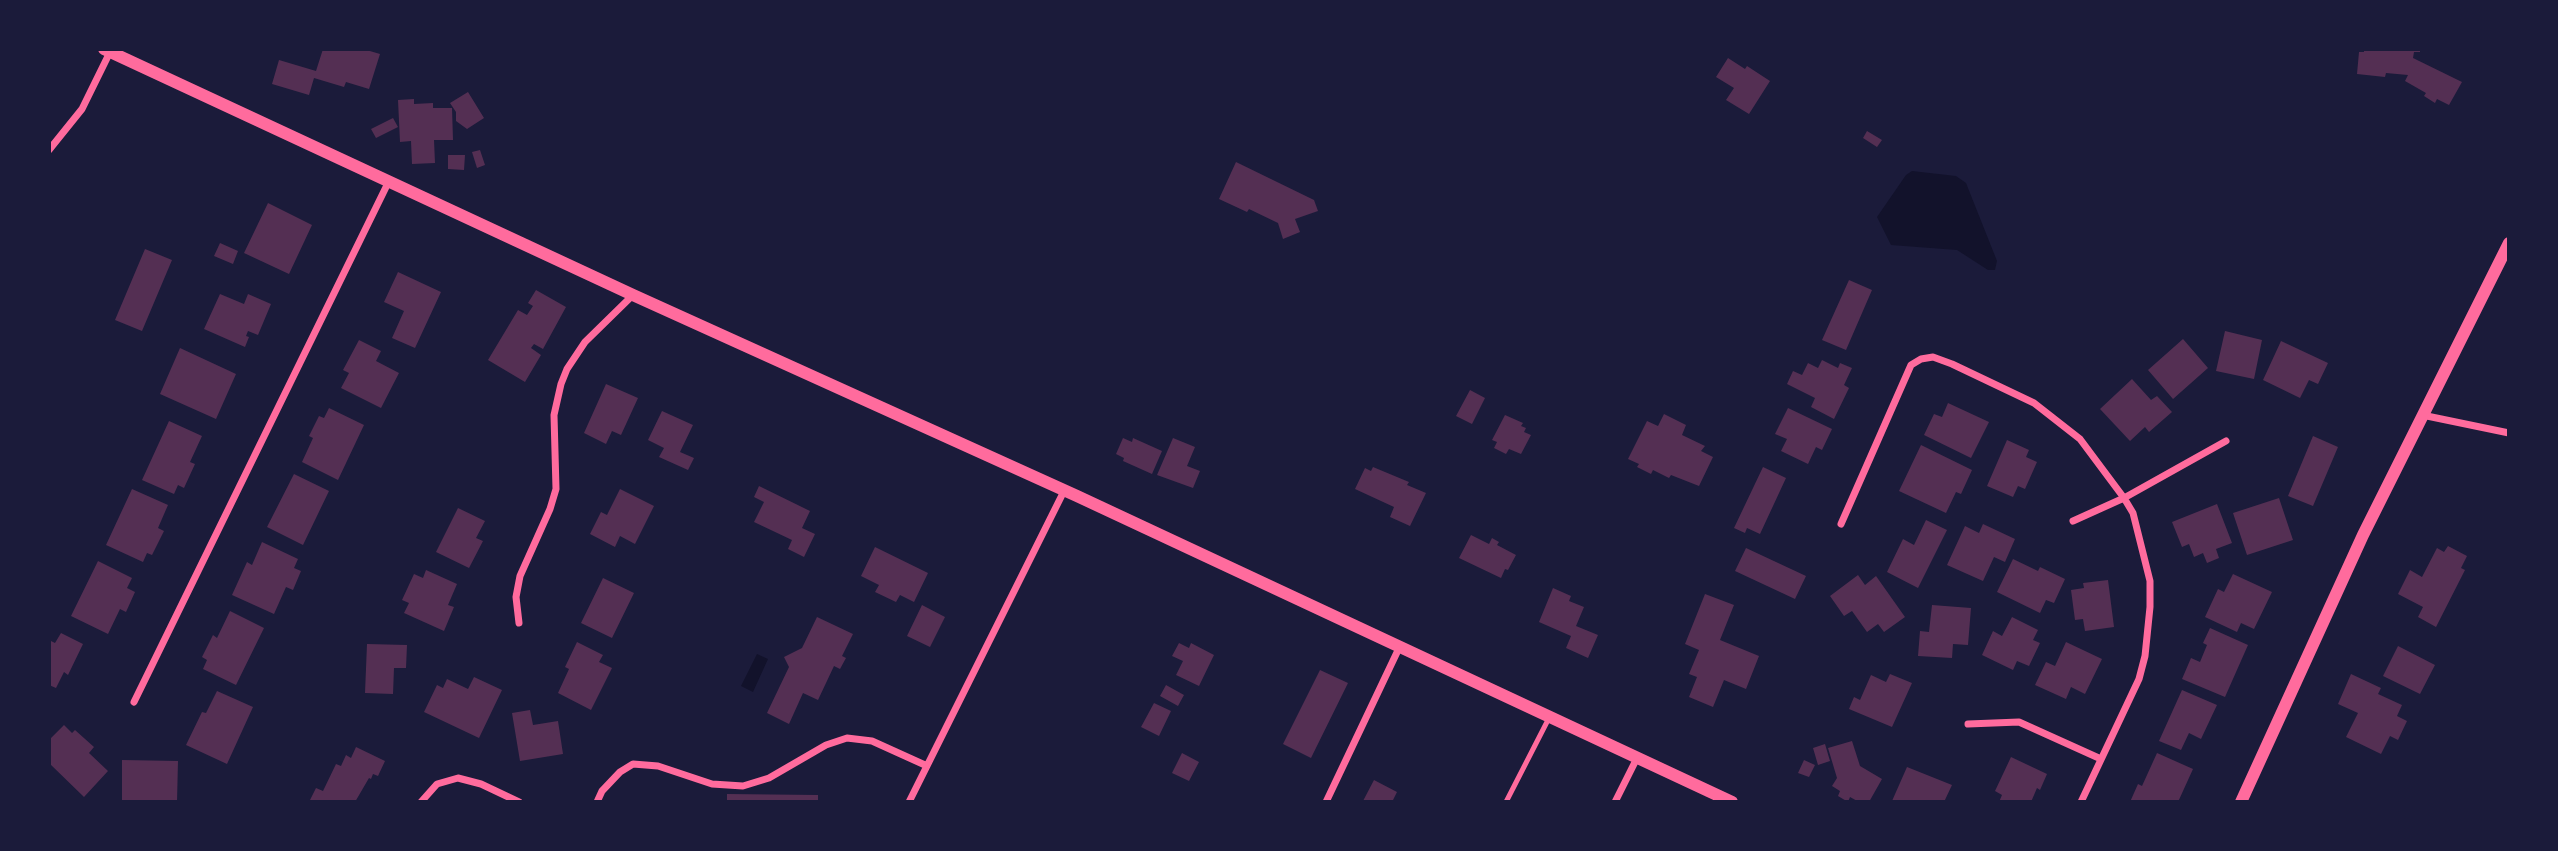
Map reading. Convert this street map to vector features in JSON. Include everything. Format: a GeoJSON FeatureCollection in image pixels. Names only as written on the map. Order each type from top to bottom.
{"type":"FeatureCollection","features":[{"type":"Feature","properties":{"kind":"street"},"geometry":{"type":"LineString","coordinates":[[49,150],[82,110],[108,50],[388,183],[1064,491],[1732,802]]}},
{"type":"Feature","properties":{"kind":"street"},"geometry":{"type":"LineString","coordinates":[[134,702],[388,183]]}},
{"type":"Feature","properties":{"kind":"street"},"geometry":{"type":"LineString","coordinates":[[2241,802],[2362,535],[2509,243]]}},
{"type":"Feature","properties":{"kind":"street"},"geometry":{"type":"LineString","coordinates":[[519,623],[516,597],[520,576],[550,509],[556,489],[554,415],[561,384],[585,342],[633,295]]}},
{"type":"Feature","properties":{"kind":"street"},"geometry":{"type":"LineString","coordinates":[[1841,524],[1911,365],[1921,359],[1933,356],[2024,397],[2045,410],[2080,439],[2124,498],[2136,521],[2150,581],[2148,632],[2138,679],[2081,802]]}},
{"type":"Feature","properties":{"kind":"street"},"geometry":{"type":"LineString","coordinates":[[2422,415],[2509,433]]}},
{"type":"Feature","properties":{"kind":"street"},"geometry":{"type":"LineString","coordinates":[[2073,521],[2124,498],[2226,441]]}},
{"type":"Feature","properties":{"kind":"street"},"geometry":{"type":"LineString","coordinates":[[909,802],[925,765],[1064,491]]}},
{"type":"Feature","properties":{"kind":"street"},"geometry":{"type":"LineString","coordinates":[[1326,802],[1399,646]]}},
{"type":"Feature","properties":{"kind":"street"},"geometry":{"type":"LineString","coordinates":[[1968,724],[2019,722],[2101,759]]}},
{"type":"Feature","properties":{"kind":"street"},"geometry":{"type":"LineString","coordinates":[[597,802],[602,791],[620,772],[633,764],[651,764],[712,784],[743,786],[769,778],[826,745],[846,738],[872,741],[925,765]]}},
{"type":"Feature","properties":{"kind":"street"},"geometry":{"type":"LineString","coordinates":[[1615,802],[1637,758]]}},
{"type":"Feature","properties":{"kind":"street"},"geometry":{"type":"LineString","coordinates":[[421,802],[437,784],[458,778],[481,784],[519,802]]}},
{"type":"Feature","properties":{"kind":"lane"},"geometry":{"type":"LineString","coordinates":[[1506,802],[1550,717]]}},
{"type":"Feature","properties":{"kind":"shaded area"},"geometry":{"type":"Polygon","coordinates":[[[1912,171],[1956,176],[1966,183],[1997,261],[1995,270],[1988,270],[1957,250],[1891,245],[1877,217],[1906,175],[1912,171]]]}},
{"type":"Feature","properties":{"kind":"shaded area"},"geometry":{"type":"Polygon","coordinates":[[[757,654],[768,659],[753,692],[741,686],[757,654]]]}},
{"type":"Feature","properties":{"kind":"building"},"geometry":{"type":"Polygon","coordinates":[[[323,49],[363,49],[380,54],[369,89],[346,82],[344,87],[314,78],[309,95],[272,84],[279,60],[316,71],[323,49]]]}},
{"type":"Feature","properties":{"kind":"building"},"geometry":{"type":"Polygon","coordinates":[[[2364,49],[2420,49],[2420,52],[2414,52],[2413,58],[2462,82],[2449,105],[2437,99],[2435,103],[2424,96],[2426,93],[2405,81],[2408,75],[2386,73],[2385,77],[2357,74],[2359,52],[2364,52],[2364,49]]]}},
{"type":"Feature","properties":{"kind":"building"},"geometry":{"type":"Polygon","coordinates":[[[1728,58],[1745,69],[1747,66],[1770,81],[1749,114],[1726,100],[1734,88],[1716,77],[1728,58]]]}},
{"type":"Feature","properties":{"kind":"building"},"geometry":{"type":"Polygon","coordinates":[[[468,92],[484,118],[467,129],[456,121],[456,112],[450,103],[468,92]]]}},
{"type":"Feature","properties":{"kind":"building"},"geometry":{"type":"Polygon","coordinates":[[[414,99],[414,104],[433,103],[433,108],[452,108],[453,140],[434,140],[435,163],[412,164],[411,141],[400,142],[398,100],[414,99]]]}},
{"type":"Feature","properties":{"kind":"building"},"geometry":{"type":"Polygon","coordinates":[[[393,118],[398,127],[376,138],[371,129],[393,118]]]}},
{"type":"Feature","properties":{"kind":"building"},"geometry":{"type":"Polygon","coordinates":[[[1867,131],[1882,140],[1877,147],[1863,138],[1867,131]]]}},
{"type":"Feature","properties":{"kind":"building"},"geometry":{"type":"Polygon","coordinates":[[[480,150],[485,165],[477,168],[472,152],[480,150]]]}},
{"type":"Feature","properties":{"kind":"building"},"geometry":{"type":"Polygon","coordinates":[[[448,155],[465,155],[464,170],[448,169],[448,155]]]}},
{"type":"Feature","properties":{"kind":"building"},"geometry":{"type":"Polygon","coordinates":[[[1236,162],[1314,200],[1318,211],[1295,219],[1300,232],[1283,239],[1278,223],[1219,199],[1236,162]]]}},
{"type":"Feature","properties":{"kind":"building"},"geometry":{"type":"Polygon","coordinates":[[[268,203],[312,225],[289,274],[244,253],[268,203]]]}},
{"type":"Feature","properties":{"kind":"building"},"geometry":{"type":"Polygon","coordinates":[[[220,243],[238,251],[233,264],[214,256],[220,243]]]}},
{"type":"Feature","properties":{"kind":"building"},"geometry":{"type":"Polygon","coordinates":[[[145,249],[172,260],[142,331],[115,320],[145,249]]]}},
{"type":"Feature","properties":{"kind":"building"},"geometry":{"type":"Polygon","coordinates":[[[398,272],[441,292],[415,348],[392,338],[404,311],[384,302],[398,272]]]}},
{"type":"Feature","properties":{"kind":"building"},"geometry":{"type":"Polygon","coordinates":[[[1849,280],[1872,290],[1846,350],[1822,340],[1849,280]]]}},
{"type":"Feature","properties":{"kind":"building"},"geometry":{"type":"Polygon","coordinates":[[[536,290],[566,307],[543,349],[534,344],[531,348],[541,355],[525,382],[488,360],[518,310],[527,315],[533,306],[528,303],[536,290]]]}},
{"type":"Feature","properties":{"kind":"building"},"geometry":{"type":"Polygon","coordinates":[[[220,294],[244,304],[248,294],[271,304],[258,335],[248,331],[245,347],[204,329],[220,294]]]}},
{"type":"Feature","properties":{"kind":"building"},"geometry":{"type":"Polygon","coordinates":[[[2225,331],[2262,340],[2254,379],[2216,371],[2225,331]]]}},
{"type":"Feature","properties":{"kind":"building"},"geometry":{"type":"Polygon","coordinates":[[[2183,339],[2208,368],[2173,399],[2148,370],[2183,339]]]}},
{"type":"Feature","properties":{"kind":"building"},"geometry":{"type":"Polygon","coordinates":[[[359,340],[381,351],[376,361],[399,373],[381,408],[341,388],[349,373],[343,370],[359,340]]]}},
{"type":"Feature","properties":{"kind":"building"},"geometry":{"type":"Polygon","coordinates":[[[2281,341],[2328,363],[2318,384],[2309,380],[2300,398],[2263,380],[2281,341]]]}},
{"type":"Feature","properties":{"kind":"building"},"geometry":{"type":"Polygon","coordinates":[[[180,348],[236,374],[216,419],[160,394],[180,348]]]}},
{"type":"Feature","properties":{"kind":"building"},"geometry":{"type":"Polygon","coordinates":[[[1822,360],[1838,368],[1840,363],[1852,368],[1844,385],[1849,388],[1834,419],[1811,407],[1815,398],[1787,384],[1793,371],[1802,375],[1808,363],[1818,368],[1822,360]]]}},
{"type":"Feature","properties":{"kind":"building"},"geometry":{"type":"Polygon","coordinates":[[[2132,379],[2151,400],[2157,396],[2172,412],[2149,432],[2145,427],[2130,441],[2100,409],[2132,379]]]}},
{"type":"Feature","properties":{"kind":"building"},"geometry":{"type":"Polygon","coordinates":[[[606,384],[638,398],[621,435],[612,431],[606,444],[584,433],[606,384]]]}},
{"type":"Feature","properties":{"kind":"building"},"geometry":{"type":"Polygon","coordinates":[[[1470,390],[1485,398],[1472,424],[1456,416],[1470,390]]]}},
{"type":"Feature","properties":{"kind":"building"},"geometry":{"type":"Polygon","coordinates":[[[1948,403],[1989,422],[1971,458],[1924,435],[1934,414],[1942,417],[1948,403]]]}},
{"type":"Feature","properties":{"kind":"building"},"geometry":{"type":"Polygon","coordinates":[[[329,408],[364,425],[338,480],[302,462],[313,438],[309,436],[319,416],[324,418],[329,408]]]}},
{"type":"Feature","properties":{"kind":"building"},"geometry":{"type":"Polygon","coordinates":[[[1788,408],[1832,429],[1822,450],[1816,447],[1808,464],[1781,451],[1787,439],[1775,434],[1788,408]]]}},
{"type":"Feature","properties":{"kind":"building"},"geometry":{"type":"Polygon","coordinates":[[[662,411],[693,425],[680,452],[694,458],[688,470],[659,457],[664,448],[648,440],[662,411]]]}},
{"type":"Feature","properties":{"kind":"building"},"geometry":{"type":"Polygon","coordinates":[[[1664,414],[1686,425],[1682,435],[1705,446],[1701,451],[1713,457],[1699,486],[1671,475],[1669,478],[1653,470],[1651,474],[1628,459],[1647,421],[1658,426],[1664,414]]]}},
{"type":"Feature","properties":{"kind":"building"},"geometry":{"type":"Polygon","coordinates":[[[1505,415],[1523,423],[1521,426],[1526,428],[1524,432],[1531,435],[1521,454],[1509,449],[1506,454],[1494,448],[1497,442],[1492,440],[1505,415]]]}},
{"type":"Feature","properties":{"kind":"building"},"geometry":{"type":"Polygon","coordinates":[[[169,421],[202,436],[190,462],[195,464],[184,488],[178,485],[174,494],[142,480],[169,421]]]}},
{"type":"Feature","properties":{"kind":"building"},"geometry":{"type":"Polygon","coordinates":[[[2313,436],[2338,447],[2313,506],[2288,496],[2313,436]]]}},
{"type":"Feature","properties":{"kind":"building"},"geometry":{"type":"Polygon","coordinates":[[[1123,438],[1132,442],[1133,438],[1162,451],[1152,474],[1123,461],[1124,458],[1116,454],[1123,438]]]}},
{"type":"Feature","properties":{"kind":"building"},"geometry":{"type":"Polygon","coordinates":[[[1173,438],[1195,447],[1187,466],[1200,471],[1193,488],[1157,475],[1173,438]]]}},
{"type":"Feature","properties":{"kind":"building"},"geometry":{"type":"Polygon","coordinates":[[[2007,440],[2029,450],[2026,457],[2037,462],[2025,489],[2018,486],[2013,497],[1987,486],[2007,440]]]}},
{"type":"Feature","properties":{"kind":"building"},"geometry":{"type":"Polygon","coordinates":[[[1921,445],[1972,470],[1961,494],[1956,492],[1946,513],[1899,491],[1921,445]]]}},
{"type":"Feature","properties":{"kind":"building"},"geometry":{"type":"Polygon","coordinates":[[[1373,467],[1409,482],[1407,485],[1426,493],[1410,526],[1390,517],[1394,507],[1355,489],[1365,468],[1371,471],[1373,467]]]}},
{"type":"Feature","properties":{"kind":"building"},"geometry":{"type":"Polygon","coordinates":[[[1763,467],[1786,478],[1760,534],[1747,528],[1745,533],[1734,528],[1763,467]]]}},
{"type":"Feature","properties":{"kind":"building"},"geometry":{"type":"Polygon","coordinates":[[[294,474],[329,491],[303,545],[267,527],[294,474]]]}},
{"type":"Feature","properties":{"kind":"building"},"geometry":{"type":"Polygon","coordinates":[[[759,486],[810,511],[802,528],[815,534],[804,557],[788,549],[792,540],[754,522],[764,502],[754,497],[759,486]]]}},
{"type":"Feature","properties":{"kind":"building"},"geometry":{"type":"Polygon","coordinates":[[[132,489],[168,505],[158,528],[164,531],[152,555],[147,553],[143,562],[106,545],[132,489]]]}},
{"type":"Feature","properties":{"kind":"building"},"geometry":{"type":"Polygon","coordinates":[[[620,489],[654,506],[635,544],[620,536],[615,547],[590,534],[601,512],[607,515],[620,489]]]}},
{"type":"Feature","properties":{"kind":"building"},"geometry":{"type":"Polygon","coordinates":[[[2279,498],[2293,540],[2247,555],[2233,513],[2279,498]]]}},
{"type":"Feature","properties":{"kind":"building"},"geometry":{"type":"Polygon","coordinates":[[[2217,504],[2232,543],[2216,549],[2219,558],[2207,563],[2203,553],[2194,557],[2189,544],[2182,547],[2172,522],[2217,504]]]}},
{"type":"Feature","properties":{"kind":"building"},"geometry":{"type":"Polygon","coordinates":[[[458,508],[485,521],[476,538],[483,541],[469,568],[436,552],[458,508]]]}},
{"type":"Feature","properties":{"kind":"building"},"geometry":{"type":"Polygon","coordinates":[[[1926,520],[1947,530],[1918,588],[1887,572],[1903,539],[1914,545],[1926,520]]]}},
{"type":"Feature","properties":{"kind":"building"},"geometry":{"type":"Polygon","coordinates":[[[1983,524],[2015,539],[2005,562],[1994,557],[1983,581],[1947,565],[1965,526],[1979,533],[1983,524]]]}},
{"type":"Feature","properties":{"kind":"building"},"geometry":{"type":"Polygon","coordinates":[[[1471,535],[1489,544],[1492,538],[1499,542],[1497,545],[1516,555],[1501,578],[1459,558],[1471,535]]]}},
{"type":"Feature","properties":{"kind":"building"},"geometry":{"type":"Polygon","coordinates":[[[262,542],[298,559],[294,568],[301,571],[293,590],[286,587],[274,614],[232,595],[247,562],[252,565],[262,542]]]}},
{"type":"Feature","properties":{"kind":"building"},"geometry":{"type":"Polygon","coordinates":[[[2448,546],[2467,556],[2461,568],[2465,570],[2436,627],[2418,617],[2423,607],[2398,594],[2410,570],[2422,577],[2437,548],[2444,552],[2448,546]]]}},
{"type":"Feature","properties":{"kind":"building"},"geometry":{"type":"Polygon","coordinates":[[[875,547],[928,573],[914,602],[900,595],[896,602],[875,592],[879,585],[861,576],[875,547]]]}},
{"type":"Feature","properties":{"kind":"building"},"geometry":{"type":"Polygon","coordinates":[[[1746,548],[1806,576],[1795,599],[1735,571],[1746,548]]]}},
{"type":"Feature","properties":{"kind":"building"},"geometry":{"type":"Polygon","coordinates":[[[2013,559],[2038,571],[2040,567],[2065,579],[2054,603],[2046,600],[2040,613],[1997,592],[2013,559]]]}},
{"type":"Feature","properties":{"kind":"building"},"geometry":{"type":"Polygon","coordinates":[[[98,561],[132,578],[127,588],[135,592],[126,612],[120,609],[108,634],[71,616],[98,561]]]}},
{"type":"Feature","properties":{"kind":"building"},"geometry":{"type":"Polygon","coordinates":[[[426,570],[457,584],[448,605],[454,607],[444,631],[404,613],[409,603],[402,600],[414,574],[423,578],[426,570]]]}},
{"type":"Feature","properties":{"kind":"building"},"geometry":{"type":"Polygon","coordinates":[[[2233,574],[2272,592],[2254,629],[2241,623],[2237,632],[2205,617],[2218,589],[2224,592],[2233,574]]]}},
{"type":"Feature","properties":{"kind":"building"},"geometry":{"type":"Polygon","coordinates":[[[1858,575],[1865,585],[1876,576],[1905,617],[1884,632],[1878,624],[1867,632],[1852,611],[1844,616],[1830,596],[1858,575]]]}},
{"type":"Feature","properties":{"kind":"building"},"geometry":{"type":"Polygon","coordinates":[[[603,578],[634,593],[612,638],[581,623],[603,578]]]}},
{"type":"Feature","properties":{"kind":"building"},"geometry":{"type":"Polygon","coordinates":[[[2108,580],[2114,627],[2085,631],[2083,619],[2075,620],[2071,590],[2084,588],[2083,583],[2108,580]]]}},
{"type":"Feature","properties":{"kind":"building"},"geometry":{"type":"Polygon","coordinates":[[[1553,588],[1571,596],[1569,601],[1584,607],[1576,626],[1598,635],[1588,658],[1566,648],[1571,636],[1539,622],[1553,588]]]}},
{"type":"Feature","properties":{"kind":"building"},"geometry":{"type":"Polygon","coordinates":[[[1705,594],[1734,605],[1720,640],[1759,656],[1746,689],[1724,680],[1713,707],[1689,697],[1697,677],[1689,674],[1699,650],[1685,644],[1705,594]]]}},
{"type":"Feature","properties":{"kind":"building"},"geometry":{"type":"Polygon","coordinates":[[[922,605],[945,617],[930,647],[907,636],[922,605]]]}},
{"type":"Feature","properties":{"kind":"building"},"geometry":{"type":"Polygon","coordinates":[[[1932,605],[1971,608],[1968,645],[1953,644],[1952,658],[1918,656],[1920,631],[1929,632],[1932,605]]]}},
{"type":"Feature","properties":{"kind":"building"},"geometry":{"type":"Polygon","coordinates":[[[230,611],[264,628],[236,685],[203,669],[207,660],[202,657],[213,635],[217,638],[230,611]]]}},
{"type":"Feature","properties":{"kind":"building"},"geometry":{"type":"Polygon","coordinates":[[[817,617],[853,634],[842,656],[846,658],[840,669],[834,666],[818,700],[803,693],[789,724],[767,713],[789,667],[784,657],[802,648],[817,617]]]}},
{"type":"Feature","properties":{"kind":"building"},"geometry":{"type":"Polygon","coordinates":[[[2012,617],[2038,630],[2033,640],[2040,643],[2029,666],[2017,661],[2013,670],[1982,655],[1993,631],[2002,636],[2012,617]]]}},
{"type":"Feature","properties":{"kind":"building"},"geometry":{"type":"Polygon","coordinates":[[[2210,628],[2248,645],[2225,697],[2182,679],[2191,658],[2200,662],[2207,645],[2203,643],[2210,628]]]}},
{"type":"Feature","properties":{"kind":"building"},"geometry":{"type":"Polygon","coordinates":[[[61,633],[83,644],[68,675],[64,672],[56,688],[49,685],[49,640],[55,643],[61,633]]]}},
{"type":"Feature","properties":{"kind":"building"},"geometry":{"type":"Polygon","coordinates":[[[577,642],[603,655],[599,662],[612,668],[591,710],[558,693],[569,669],[565,667],[577,642]]]}},
{"type":"Feature","properties":{"kind":"building"},"geometry":{"type":"Polygon","coordinates":[[[2066,642],[2102,659],[2085,694],[2071,687],[2066,699],[2035,685],[2046,662],[2055,666],[2066,642]]]}},
{"type":"Feature","properties":{"kind":"building"},"geometry":{"type":"Polygon","coordinates":[[[1179,643],[1189,648],[1191,643],[1214,655],[1199,686],[1176,675],[1183,661],[1172,656],[1179,643]]]}},
{"type":"Feature","properties":{"kind":"building"},"geometry":{"type":"Polygon","coordinates":[[[367,644],[407,645],[406,668],[394,668],[393,694],[365,693],[367,644]]]}},
{"type":"Feature","properties":{"kind":"building"},"geometry":{"type":"Polygon","coordinates":[[[2398,646],[2435,665],[2420,694],[2383,676],[2398,646]]]}},
{"type":"Feature","properties":{"kind":"building"},"geometry":{"type":"Polygon","coordinates":[[[1320,670],[1348,683],[1311,758],[1283,744],[1320,670]]]}},
{"type":"Feature","properties":{"kind":"building"},"geometry":{"type":"Polygon","coordinates":[[[1890,674],[1912,683],[1892,727],[1849,709],[1854,697],[1860,700],[1871,675],[1886,682],[1890,674]]]}},
{"type":"Feature","properties":{"kind":"building"},"geometry":{"type":"Polygon","coordinates":[[[2351,674],[2381,688],[2378,694],[2402,705],[2397,716],[2407,721],[2398,740],[2390,736],[2381,754],[2346,737],[2358,713],[2338,704],[2351,674]]]}},
{"type":"Feature","properties":{"kind":"building"},"geometry":{"type":"Polygon","coordinates":[[[474,677],[502,690],[479,738],[424,712],[437,685],[443,688],[447,679],[468,689],[474,677]]]}},
{"type":"Feature","properties":{"kind":"building"},"geometry":{"type":"Polygon","coordinates":[[[1166,685],[1184,695],[1178,706],[1160,696],[1166,685]]]}},
{"type":"Feature","properties":{"kind":"building"},"geometry":{"type":"Polygon","coordinates":[[[2182,690],[2217,705],[2201,739],[2189,733],[2181,750],[2159,741],[2182,690]]]}},
{"type":"Feature","properties":{"kind":"building"},"geometry":{"type":"Polygon","coordinates":[[[217,691],[253,707],[227,764],[186,745],[202,712],[206,713],[217,691]]]}},
{"type":"Feature","properties":{"kind":"building"},"geometry":{"type":"Polygon","coordinates":[[[1154,703],[1171,711],[1159,736],[1141,727],[1154,703]]]}},
{"type":"Feature","properties":{"kind":"building"},"geometry":{"type":"Polygon","coordinates":[[[530,710],[533,725],[558,721],[563,754],[520,761],[512,713],[530,710]]]}},
{"type":"Feature","properties":{"kind":"building"},"geometry":{"type":"Polygon","coordinates":[[[64,725],[72,733],[75,730],[94,747],[89,753],[108,771],[84,797],[49,763],[49,740],[64,725]]]}},
{"type":"Feature","properties":{"kind":"building"},"geometry":{"type":"Polygon","coordinates":[[[1852,741],[1860,766],[1882,779],[1869,802],[1859,802],[1850,797],[1848,802],[1838,796],[1840,791],[1832,786],[1837,778],[1828,748],[1852,741]]]}},
{"type":"Feature","properties":{"kind":"building"},"geometry":{"type":"Polygon","coordinates":[[[1825,744],[1830,761],[1818,765],[1813,748],[1825,744]]]}},
{"type":"Feature","properties":{"kind":"building"},"geometry":{"type":"Polygon","coordinates":[[[356,747],[385,761],[378,776],[373,774],[371,779],[369,778],[355,802],[309,802],[316,788],[323,791],[336,764],[341,766],[346,755],[351,758],[356,747]]]}},
{"type":"Feature","properties":{"kind":"building"},"geometry":{"type":"Polygon","coordinates":[[[1182,753],[1199,762],[1189,781],[1172,773],[1182,753]]]}},
{"type":"Feature","properties":{"kind":"building"},"geometry":{"type":"Polygon","coordinates":[[[2157,753],[2193,769],[2178,802],[2130,802],[2138,784],[2142,786],[2157,753]]]}},
{"type":"Feature","properties":{"kind":"building"},"geometry":{"type":"Polygon","coordinates":[[[2011,757],[2047,774],[2031,802],[1999,802],[2002,795],[1995,791],[2011,757]]]}},
{"type":"Feature","properties":{"kind":"building"},"geometry":{"type":"Polygon","coordinates":[[[122,760],[178,761],[177,802],[122,802],[122,760]]]}},
{"type":"Feature","properties":{"kind":"building"},"geometry":{"type":"Polygon","coordinates":[[[1804,760],[1815,765],[1809,777],[1798,773],[1804,760]]]}},
{"type":"Feature","properties":{"kind":"building"},"geometry":{"type":"Polygon","coordinates":[[[1907,767],[1952,785],[1944,802],[1892,801],[1907,767]]]}},
{"type":"Feature","properties":{"kind":"building"},"geometry":{"type":"Polygon","coordinates":[[[1374,780],[1397,792],[1392,802],[1363,801],[1374,780]]]}},
{"type":"Feature","properties":{"kind":"building"},"geometry":{"type":"Polygon","coordinates":[[[727,794],[818,795],[818,802],[727,802],[727,794]]]}}]}
